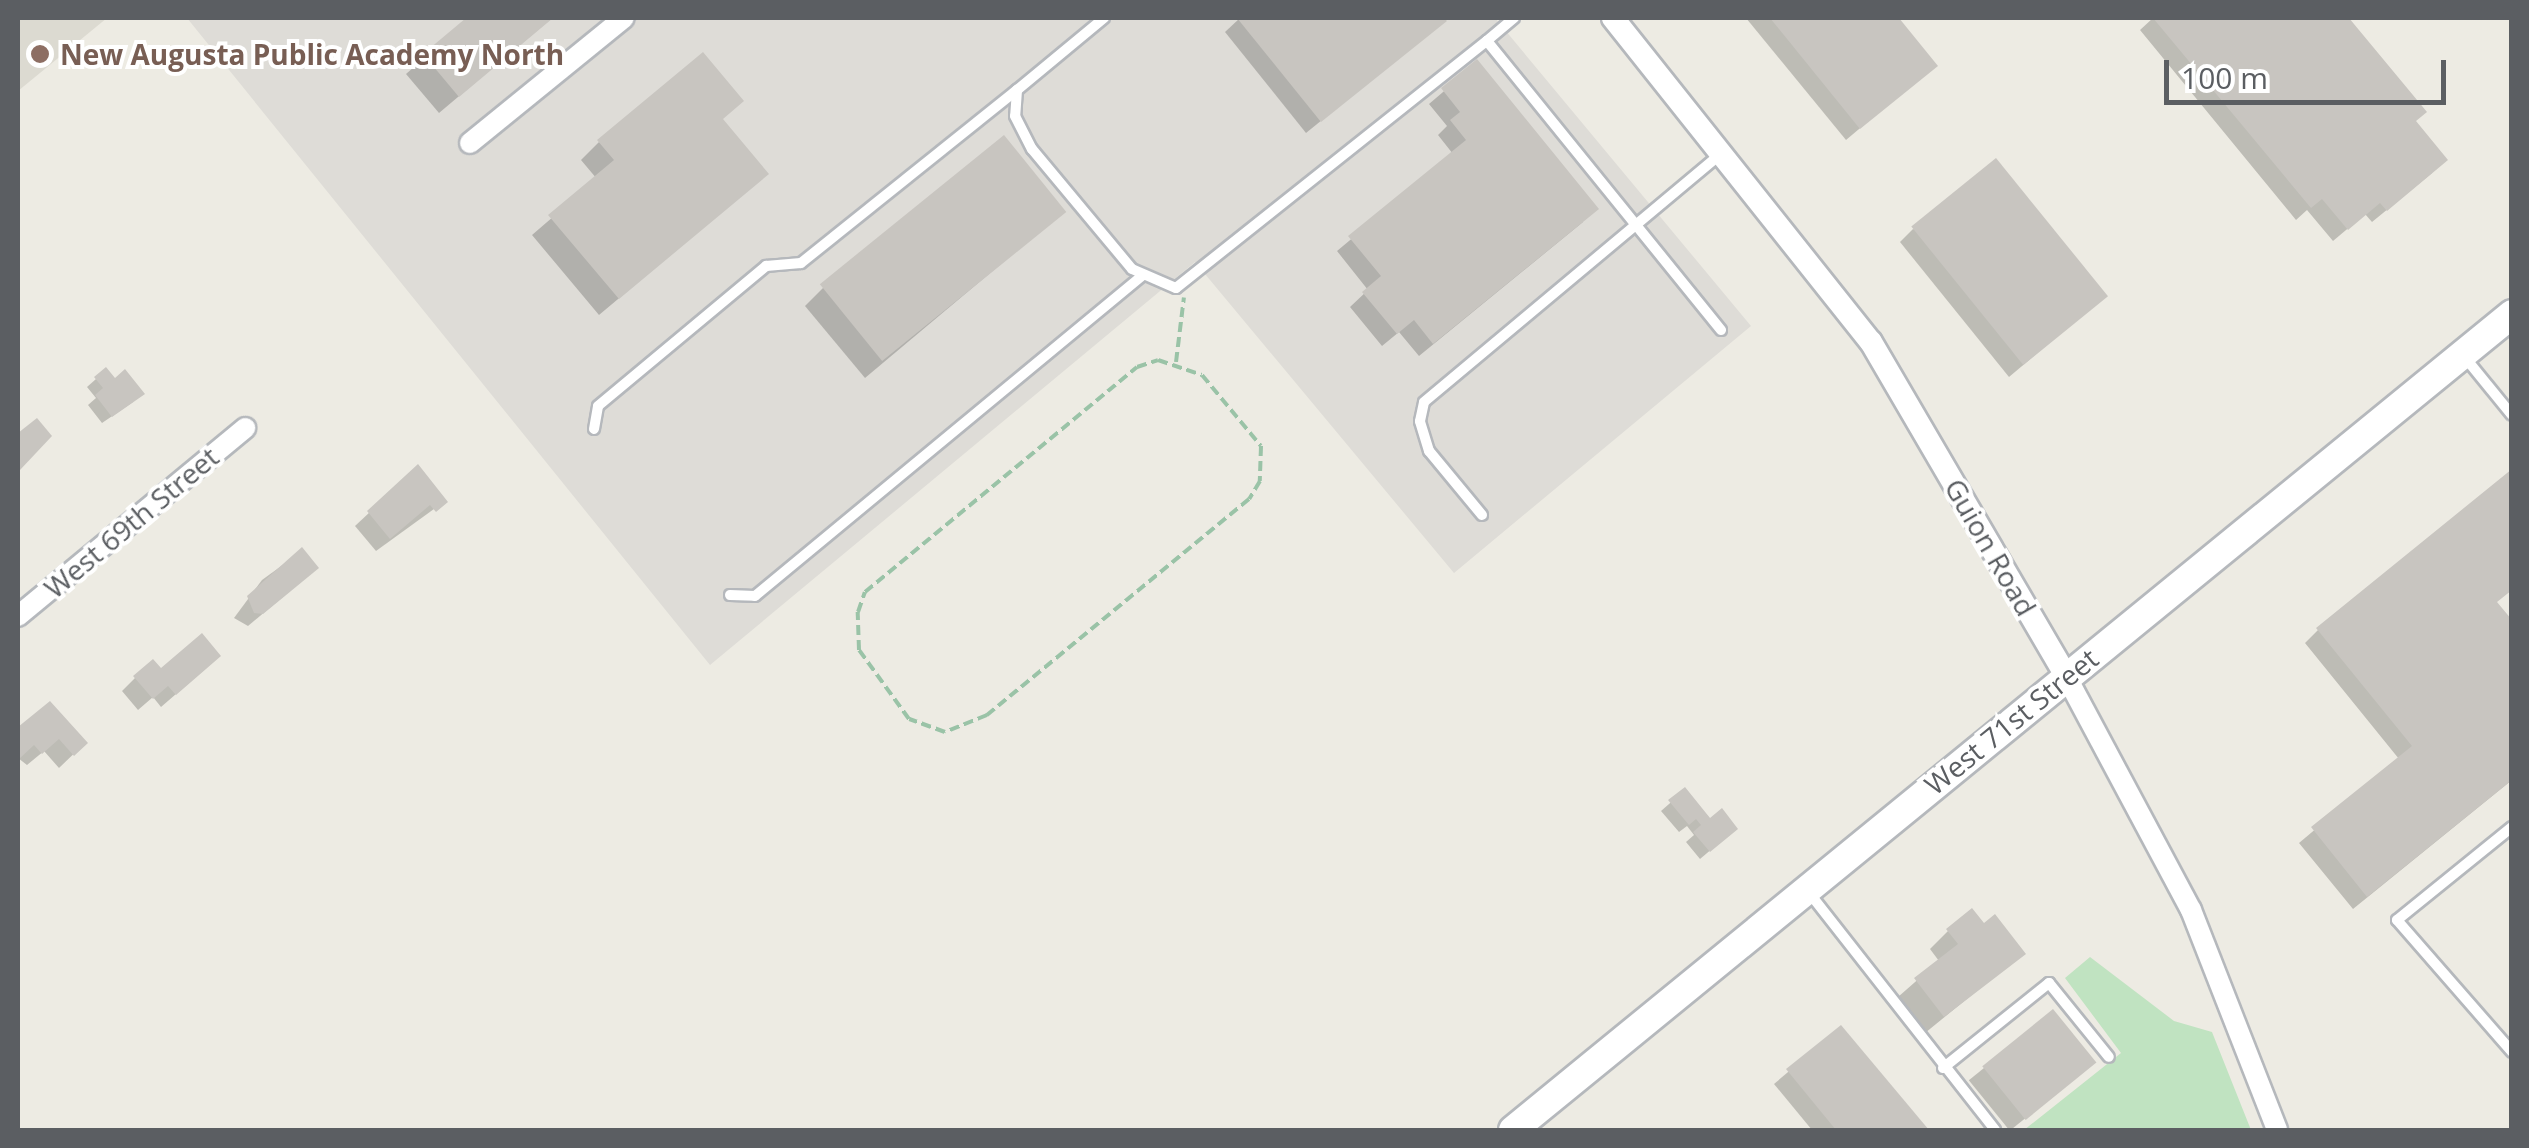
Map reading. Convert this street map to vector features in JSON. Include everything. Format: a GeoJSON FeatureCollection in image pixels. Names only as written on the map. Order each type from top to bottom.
{"type":"FeatureCollection","features":[{"type":"Feature","properties":{"kind":"main road","name":"West 71st Street"},"geometry":{"type":"LineString","coordinates":[[1513,1130],[2512,314]]}},
{"type":"Feature","properties":{"kind":"street"},"geometry":{"type":"LineString","coordinates":[[470,143],[624,18]]}},
{"type":"Feature","properties":{"kind":"street","name":"Guion Road"},"geometry":{"type":"LineString","coordinates":[[1613,18],[1871,342],[2066,676],[2191,910],[2277,1130]]}},
{"type":"Feature","properties":{"kind":"street","name":"West 69th Street"},"geometry":{"type":"LineString","coordinates":[[18,616],[245,428]]}},
{"type":"Feature","properties":{"kind":"lane"},"geometry":{"type":"LineString","coordinates":[[594,429],[598,406],[766,266],[801,263],[1104,18]]}},
{"type":"Feature","properties":{"kind":"lane"},"geometry":{"type":"LineString","coordinates":[[1017,90],[1014,116],[1032,149],[1143,275],[1176,288],[1514,18]]}},
{"type":"Feature","properties":{"kind":"lane"},"geometry":{"type":"LineString","coordinates":[[1488,41],[1721,330]]}},
{"type":"Feature","properties":{"kind":"lane"},"geometry":{"type":"LineString","coordinates":[[1482,515],[1429,451],[1420,421],[1424,402],[1722,153]]}},
{"type":"Feature","properties":{"kind":"lane"},"geometry":{"type":"LineString","coordinates":[[730,595],[754,596],[1143,275]]}},
{"type":"Feature","properties":{"kind":"lane"},"geometry":{"type":"LineString","coordinates":[[2462,354],[2512,414]]}},
{"type":"Feature","properties":{"kind":"lane"},"geometry":{"type":"LineString","coordinates":[[2512,827],[2397,920],[2512,1052]]}},
{"type":"Feature","properties":{"kind":"lane"},"geometry":{"type":"LineString","coordinates":[[1806,889],[1995,1130]]}},
{"type":"Feature","properties":{"kind":"lane"},"geometry":{"type":"LineString","coordinates":[[1944,1068],[2050,983],[2109,1057]]}},
{"type":"Feature","properties":{"kind":"path"},"geometry":{"type":"LineString","coordinates":[[1176,362],[1186,282]]}},
{"type":"Feature","properties":{"kind":"path"},"geometry":{"type":"LineString","coordinates":[[1176,362],[1202,375],[1260,446],[1260,482],[1249,499],[987,715],[945,732],[909,719],[860,650],[858,612],[865,592],[1137,368],[1176,362]]}},
{"type":"Feature","properties":{"kind":"shaded area","name":"New Augusta Public Academy North"},"geometry":{"type":"Polygon","coordinates":[[[18,18],[107,18],[18,91],[18,18]]]}},
{"type":"Feature","properties":{"kind":"shaded area"},"geometry":{"type":"Polygon","coordinates":[[[187,18],[1495,18],[1751,326],[1454,573],[1195,262],[710,665],[187,18]]]}},
{"type":"Feature","properties":{"kind":"green space"},"geometry":{"type":"Polygon","coordinates":[[[2090,957],[2174,1021],[2212,1032],[2251,1130],[2024,1130],[2121,1053],[2065,978],[2090,957]]]}},
{"type":"Feature","properties":{"kind":"building"},"geometry":{"type":"Polygon","coordinates":[[[466,18],[553,18],[459,97],[423,54],[466,18]]]}},
{"type":"Feature","properties":{"kind":"building"},"geometry":{"type":"Polygon","coordinates":[[[1237,18],[1444,18],[1447,21],[1321,122],[1237,18]]]}},
{"type":"Feature","properties":{"kind":"building"},"geometry":{"type":"Polygon","coordinates":[[[1770,18],[1899,18],[1938,66],[1860,129],[1770,18]]]}},
{"type":"Feature","properties":{"kind":"building"},"geometry":{"type":"Polygon","coordinates":[[[2153,18],[2349,18],[2427,112],[2416,121],[2448,160],[2387,211],[2380,203],[2348,230],[2322,199],[2311,208],[2153,18]]]}},
{"type":"Feature","properties":{"kind":"building"},"geometry":{"type":"Polygon","coordinates":[[[703,52],[744,101],[723,119],[769,174],[619,299],[548,215],[614,160],[597,140],[703,52]]]}},
{"type":"Feature","properties":{"kind":"building"},"geometry":{"type":"Polygon","coordinates":[[[1477,59],[1599,209],[1433,344],[1414,320],[1397,334],[1362,292],[1381,276],[1348,236],[1466,140],[1450,120],[1460,112],[1441,88],[1477,59]]]}},
{"type":"Feature","properties":{"kind":"building"},"geometry":{"type":"Polygon","coordinates":[[[1004,135],[1066,212],[882,361],[820,284],[1004,135]]]}},
{"type":"Feature","properties":{"kind":"building"},"geometry":{"type":"Polygon","coordinates":[[[1996,158],[2108,296],[2023,365],[1911,227],[1996,158]]]}},
{"type":"Feature","properties":{"kind":"building"},"geometry":{"type":"Polygon","coordinates":[[[106,367],[115,378],[125,369],[145,394],[112,417],[95,395],[103,388],[94,377],[106,367]]]}},
{"type":"Feature","properties":{"kind":"building"},"geometry":{"type":"Polygon","coordinates":[[[37,418],[52,436],[20,470],[18,433],[37,418]]]}},
{"type":"Feature","properties":{"kind":"building"},"geometry":{"type":"Polygon","coordinates":[[[418,464],[448,502],[436,512],[430,505],[390,539],[367,511],[418,464]]]}},
{"type":"Feature","properties":{"kind":"building"},"geometry":{"type":"Polygon","coordinates":[[[2512,469],[2512,590],[2497,602],[2512,620],[2512,780],[2367,897],[2311,827],[2412,746],[2316,628],[2512,469]]]}},
{"type":"Feature","properties":{"kind":"building"},"geometry":{"type":"Polygon","coordinates":[[[302,547],[319,568],[263,614],[254,613],[247,596],[302,547]]]}},
{"type":"Feature","properties":{"kind":"building"},"geometry":{"type":"Polygon","coordinates":[[[202,633],[221,656],[176,695],[168,686],[153,699],[133,676],[153,659],[161,668],[202,633]]]}},
{"type":"Feature","properties":{"kind":"building"},"geometry":{"type":"Polygon","coordinates":[[[50,701],[88,743],[74,756],[59,739],[42,754],[34,745],[18,760],[18,727],[50,701]]]}},
{"type":"Feature","properties":{"kind":"building"},"geometry":{"type":"Polygon","coordinates":[[[1685,787],[1710,818],[1722,808],[1738,829],[1710,852],[1693,832],[1701,825],[1696,819],[1689,825],[1668,800],[1685,787]]]}},
{"type":"Feature","properties":{"kind":"building"},"geometry":{"type":"Polygon","coordinates":[[[1972,908],[1984,923],[1995,914],[2026,954],[1944,1017],[1914,978],[1958,944],[1946,929],[1972,908]]]}},
{"type":"Feature","properties":{"kind":"building"},"geometry":{"type":"Polygon","coordinates":[[[2053,1009],[2096,1063],[2026,1120],[1982,1066],[2053,1009]]]}},
{"type":"Feature","properties":{"kind":"building"},"geometry":{"type":"Polygon","coordinates":[[[1841,1025],[1929,1130],[1836,1130],[1786,1069],[1841,1025]]]}},
{"type":"Feature","properties":{"kind":"place","name":"New Augusta Public Academy North"},"geometry":{"type":"Point","coordinates":[40,54]}}]}
